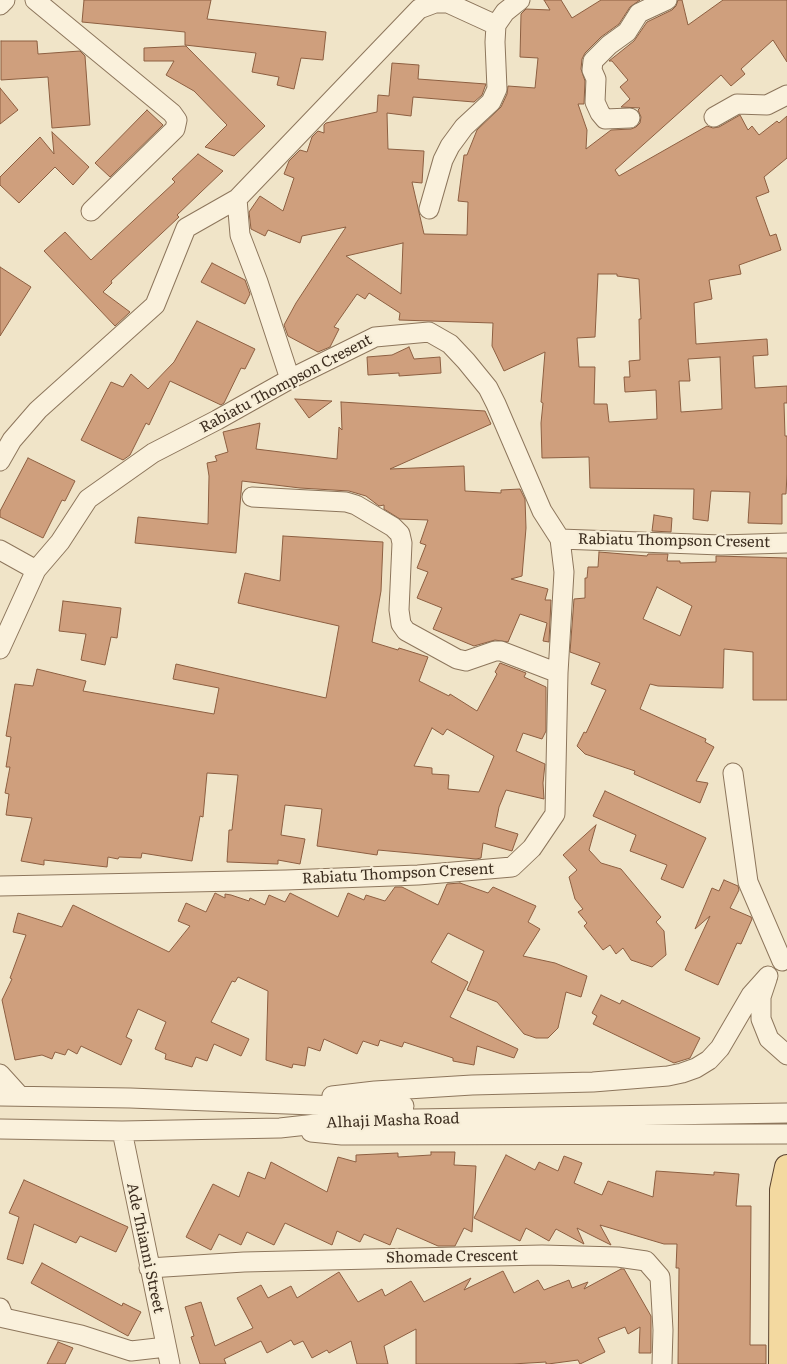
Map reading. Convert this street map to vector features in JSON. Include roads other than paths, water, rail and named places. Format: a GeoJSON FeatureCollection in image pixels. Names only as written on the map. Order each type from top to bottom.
{"type":"FeatureCollection","features":[{"type":"Feature","properties":{"kind":"main road"},"geometry":{"type":"LineString","coordinates":[[781,1364],[784,1318],[782,1190],[787,1167]]}},
{"type":"Feature","properties":{"kind":"street"},"geometry":{"type":"LineString","coordinates":[[0,6],[5,0]]}},
{"type":"Feature","properties":{"kind":"street"},"geometry":{"type":"LineString","coordinates":[[35,0],[172,113],[177,120],[175,130],[91,211]]}},
{"type":"Feature","properties":{"kind":"street"},"geometry":{"type":"LineString","coordinates":[[429,209],[443,160],[450,146],[464,127],[491,102],[497,90],[496,25],[505,12],[520,0]]}},
{"type":"Feature","properties":{"kind":"street"},"geometry":{"type":"LineString","coordinates":[[630,118],[605,119],[600,113],[595,102],[596,79],[592,70],[593,60],[627,32],[635,6],[668,0]]}},
{"type":"Feature","properties":{"kind":"street"},"geometry":{"type":"LineString","coordinates":[[0,461],[12,440],[38,410],[155,304],[186,228],[237,199],[419,9],[435,3],[448,3],[496,25]]}},
{"type":"Feature","properties":{"kind":"street"},"geometry":{"type":"LineString","coordinates":[[714,117],[738,104],[767,105],[787,95]]}},
{"type":"Feature","properties":{"kind":"street"},"geometry":{"type":"LineString","coordinates":[[237,199],[240,234],[290,380]]}},
{"type":"Feature","properties":{"kind":"street","name":"Rabiatu Thompson Cresent"},"geometry":{"type":"LineString","coordinates":[[0,649],[17,608],[36,570],[60,542],[88,499],[153,453],[375,336],[429,332],[450,344],[488,388],[542,511],[560,539],[564,572],[558,673],[555,814],[532,848],[512,868],[465,872],[286,880],[0,886]]}},
{"type":"Feature","properties":{"kind":"street"},"geometry":{"type":"LineString","coordinates":[[252,497],[346,502],[356,505],[393,527],[400,534],[402,542],[399,610],[401,624],[406,632],[458,659],[466,661],[501,651],[558,673]]}},
{"type":"Feature","properties":{"kind":"street","name":"Rabiatu Thompson Cresent"},"geometry":{"type":"LineString","coordinates":[[560,539],[721,545],[787,543]]}},
{"type":"Feature","properties":{"kind":"street"},"geometry":{"type":"LineString","coordinates":[[0,550],[36,570]]}},
{"type":"Feature","properties":{"kind":"street"},"geometry":{"type":"LineString","coordinates":[[272,1104],[375,1091],[472,1085],[593,1082],[668,1076],[696,1068],[709,1060],[720,1048],[751,995],[784,959],[748,882],[733,773]]}},
{"type":"Feature","properties":{"kind":"street"},"geometry":{"type":"LineString","coordinates":[[768,976],[761,997],[761,1018],[769,1039],[786,1055]]}},
{"type":"Feature","properties":{"kind":"street"},"geometry":{"type":"LineString","coordinates":[[0,1074],[19,1095]]}},
{"type":"Feature","properties":{"kind":"street","name":"Alhaji Masha Road"},"geometry":{"type":"LineString","coordinates":[[0,1096],[19,1095],[485,1112],[787,1113]]}},
{"type":"Feature","properties":{"kind":"street","name":"Alhaji Masha Road"},"geometry":{"type":"LineString","coordinates":[[0,1129],[122,1131],[280,1128],[352,1120],[485,1112],[787,1101]]}},
{"type":"Feature","properties":{"kind":"street"},"geometry":{"type":"LineString","coordinates":[[280,1128],[342,1135],[787,1134]]}},
{"type":"Feature","properties":{"kind":"street","name":"Ade Thianni Street"},"geometry":{"type":"LineString","coordinates":[[122,1131],[168,1355]]}},
{"type":"Feature","properties":{"kind":"street","name":"Shomade Crescent"},"geometry":{"type":"LineString","coordinates":[[150,1268],[244,1262],[542,1255],[618,1257],[646,1261],[660,1277],[663,1330],[662,1364]]}},
{"type":"Feature","properties":{"kind":"street"},"geometry":{"type":"LineString","coordinates":[[1,1315],[81,1335],[131,1351],[168,1355]]}}]}
